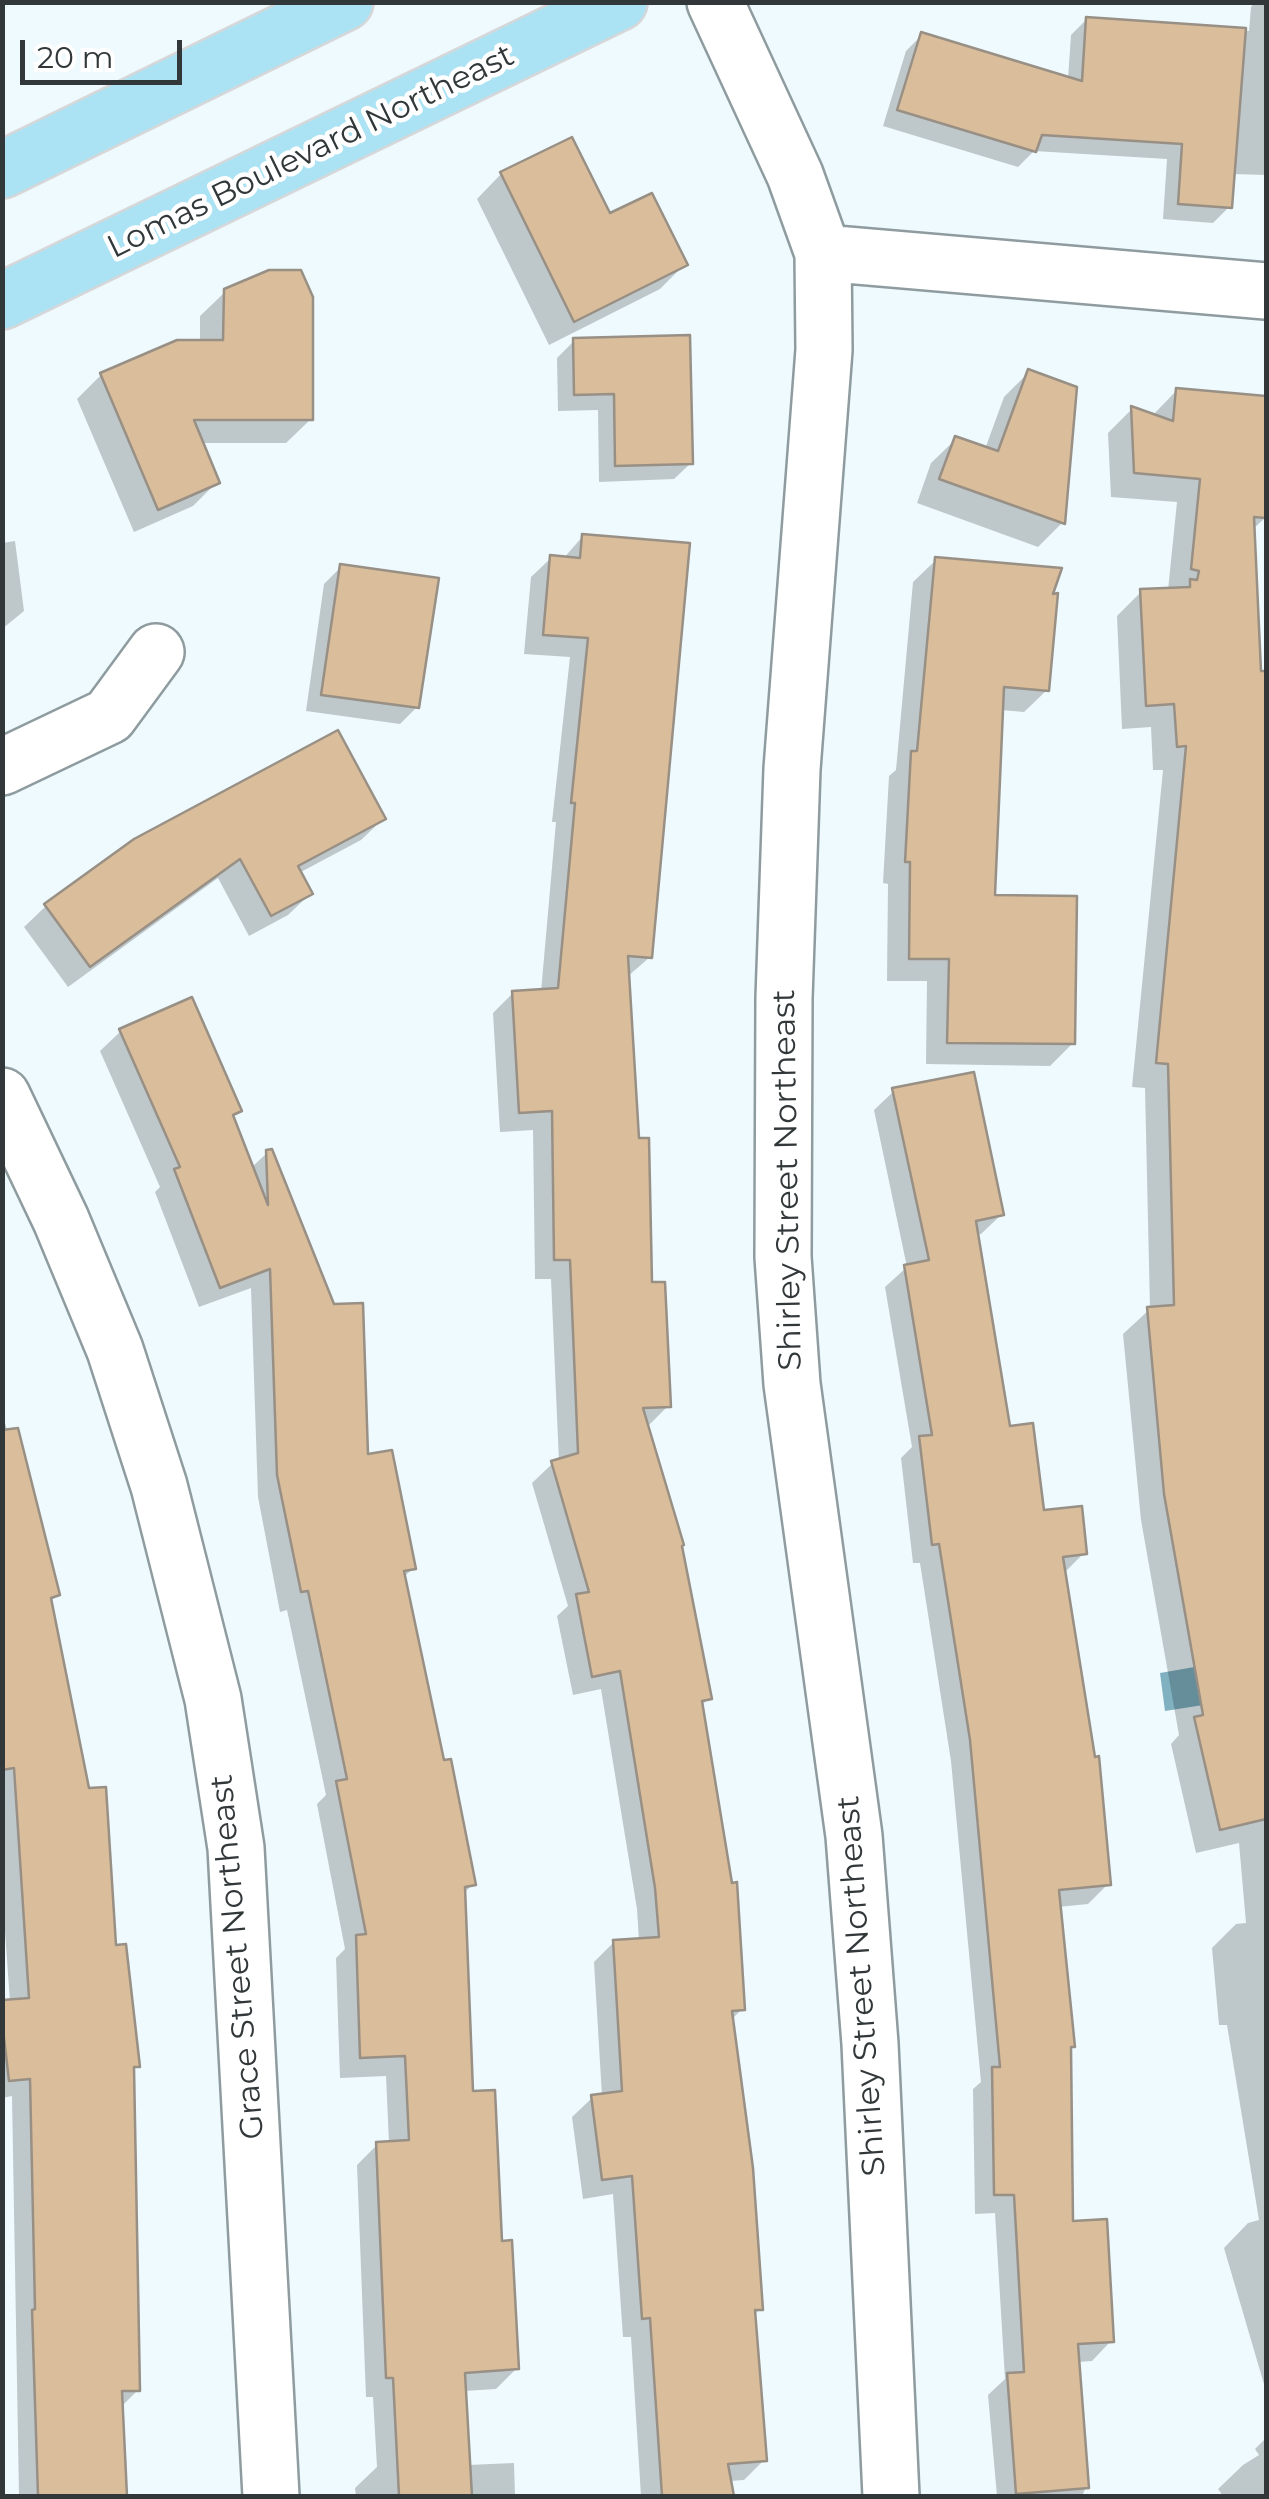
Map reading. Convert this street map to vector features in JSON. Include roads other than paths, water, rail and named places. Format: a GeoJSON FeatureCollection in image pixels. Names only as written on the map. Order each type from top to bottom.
{"type":"FeatureCollection","features":[{"type":"Feature","properties":{"kind":"main road"},"geometry":{"type":"LineString","coordinates":[[2,170],[345,2]]}},
{"type":"Feature","properties":{"kind":"main road","name":"Lomas Boulevard Northeast"},"geometry":{"type":"LineString","coordinates":[[2,301],[584,10]]}},
{"type":"Feature","properties":{"kind":"street","name":"Shirley Street Northeast"},"geometry":{"type":"LineString","coordinates":[[715,2],[795,175],[824,253],[824,350],[792,769],[784,998],[784,1257],[792,1384],[854,1836],[870,2044],[892,2496]]}},
{"type":"Feature","properties":{"kind":"street"},"geometry":{"type":"LineString","coordinates":[[824,253],[1266,291]]}},
{"type":"Feature","properties":{"kind":"street"},"geometry":{"type":"LineString","coordinates":[[2,766],[109,716],[156,652]]}},
{"type":"Feature","properties":{"kind":"street","name":"Grace Street Northeast"},"geometry":{"type":"LineString","coordinates":[[2,1096],[62,1220],[116,1350],[159,1486],[213,1700],[236,1848],[270,2496]]}},
{"type":"Feature","properties":{"kind":"water"},"geometry":{"type":"Polygon","coordinates":[[[1223,1662],[1229,1701],[1165,1711],[1160,1673],[1223,1662]]]}}]}
